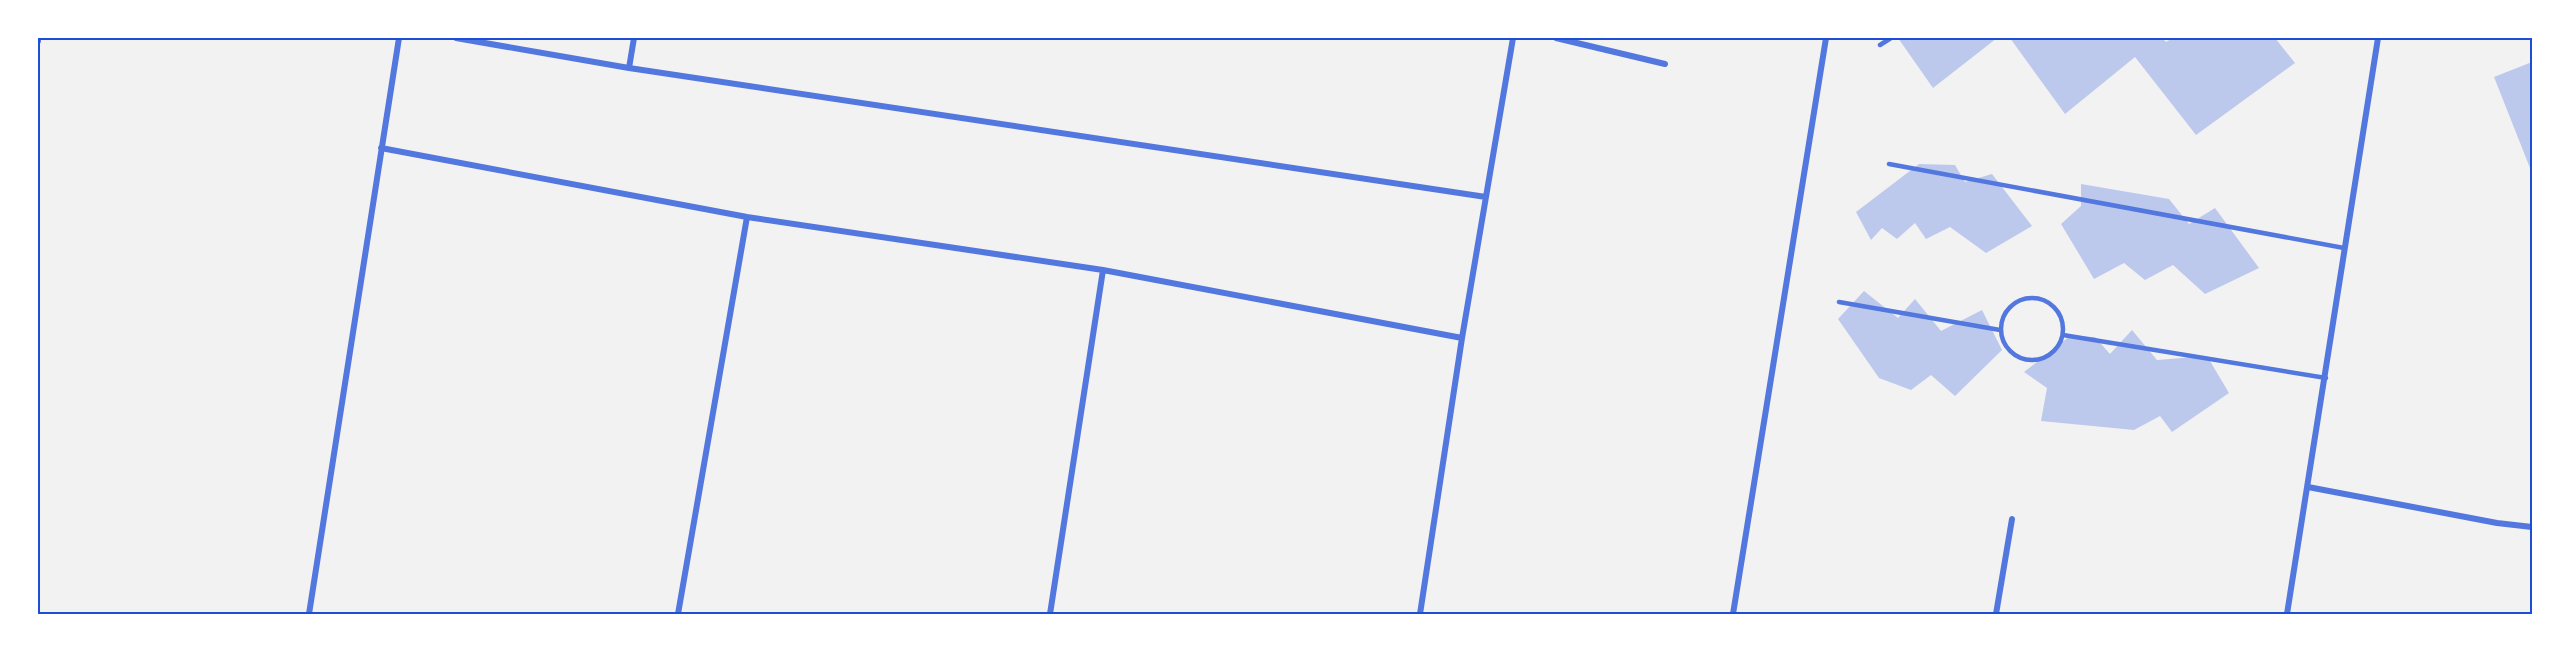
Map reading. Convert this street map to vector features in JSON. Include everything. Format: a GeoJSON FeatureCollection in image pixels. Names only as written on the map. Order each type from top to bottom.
{"type":"FeatureCollection","features":[{"type":"Feature","properties":{"kind":"street"},"geometry":{"type":"LineString","coordinates":[[309,615],[399,38]]}},
{"type":"Feature","properties":{"kind":"street"},"geometry":{"type":"LineString","coordinates":[[456,38],[629,68],[1486,197]]}},
{"type":"Feature","properties":{"kind":"street"},"geometry":{"type":"LineString","coordinates":[[629,68],[634,38]]}},
{"type":"Feature","properties":{"kind":"street"},"geometry":{"type":"LineString","coordinates":[[1420,615],[1462,338],[1513,38]]}},
{"type":"Feature","properties":{"kind":"street"},"geometry":{"type":"LineString","coordinates":[[1556,38],[1665,64]]}},
{"type":"Feature","properties":{"kind":"street"},"geometry":{"type":"LineString","coordinates":[[1733,615],[1826,38]]}},
{"type":"Feature","properties":{"kind":"street"},"geometry":{"type":"LineString","coordinates":[[2287,615],[2378,38]]}},
{"type":"Feature","properties":{"kind":"street"},"geometry":{"type":"LineString","coordinates":[[381,148],[747,217],[1103,270],[1462,338]]}},
{"type":"Feature","properties":{"kind":"street"},"geometry":{"type":"LineString","coordinates":[[678,615],[747,217]]}},
{"type":"Feature","properties":{"kind":"street"},"geometry":{"type":"LineString","coordinates":[[1050,615],[1103,270]]}},
{"type":"Feature","properties":{"kind":"street"},"geometry":{"type":"LineString","coordinates":[[2308,488],[2497,523],[2532,527]]}},
{"type":"Feature","properties":{"kind":"street"},"geometry":{"type":"LineString","coordinates":[[1996,615],[2013,519]]}},
{"type":"Feature","properties":{"kind":"lane"},"geometry":{"type":"LineString","coordinates":[[1880,45],[1892,38]]}},
{"type":"Feature","properties":{"kind":"lane"},"geometry":{"type":"LineString","coordinates":[[1889,164],[2344,248]]}},
{"type":"Feature","properties":{"kind":"lane"},"geometry":{"type":"LineString","coordinates":[[2027,298],[2034,298],[2042,299],[2055,307],[2062,320],[2063,334],[2058,347],[2048,356],[2023,360],[2012,353],[2004,343],[2000,330],[2003,315],[2013,304],[2027,298]]}},
{"type":"Feature","properties":{"kind":"lane"},"geometry":{"type":"LineString","coordinates":[[1839,302],[2000,330]]}},
{"type":"Feature","properties":{"kind":"lane"},"geometry":{"type":"LineString","coordinates":[[2063,334],[2326,378]]}},
{"type":"Feature","properties":{"kind":"building"},"geometry":{"type":"Polygon","coordinates":[[[1898,38],[1997,38],[1933,88],[1898,38]]]}},
{"type":"Feature","properties":{"kind":"building"},"geometry":{"type":"Polygon","coordinates":[[[2010,38],[2162,38],[2166,42],[2173,38],[2275,38],[2295,63],[2196,135],[2135,57],[2065,114],[2010,38]]]}},
{"type":"Feature","properties":{"kind":"building"},"geometry":{"type":"Polygon","coordinates":[[[2532,62],[2532,168],[2530,168],[2494,77],[2532,62]]]}},
{"type":"Feature","properties":{"kind":"building"},"geometry":{"type":"Polygon","coordinates":[[[1919,164],[1955,165],[1965,182],[1992,174],[2032,226],[1986,253],[1950,227],[1926,239],[1915,223],[1897,239],[1882,228],[1871,240],[1856,212],[1919,164]]]}},
{"type":"Feature","properties":{"kind":"building"},"geometry":{"type":"Polygon","coordinates":[[[2081,184],[2169,199],[2189,224],[2215,208],[2259,268],[2205,294],[2173,265],[2145,280],[2124,263],[2094,279],[2061,224],[2081,206],[2081,184]]]}},
{"type":"Feature","properties":{"kind":"building"},"geometry":{"type":"Polygon","coordinates":[[[1864,291],[1898,318],[1915,299],[1941,331],[1982,310],[2002,350],[1955,396],[1931,375],[1911,390],[1879,378],[1838,319],[1864,291]]]}},
{"type":"Feature","properties":{"kind":"building"},"geometry":{"type":"Polygon","coordinates":[[[2132,330],[2157,360],[2207,356],[2229,393],[2172,432],[2160,416],[2134,430],[2041,421],[2047,388],[2024,372],[2070,336],[2095,337],[2110,354],[2132,330]]]}}]}
